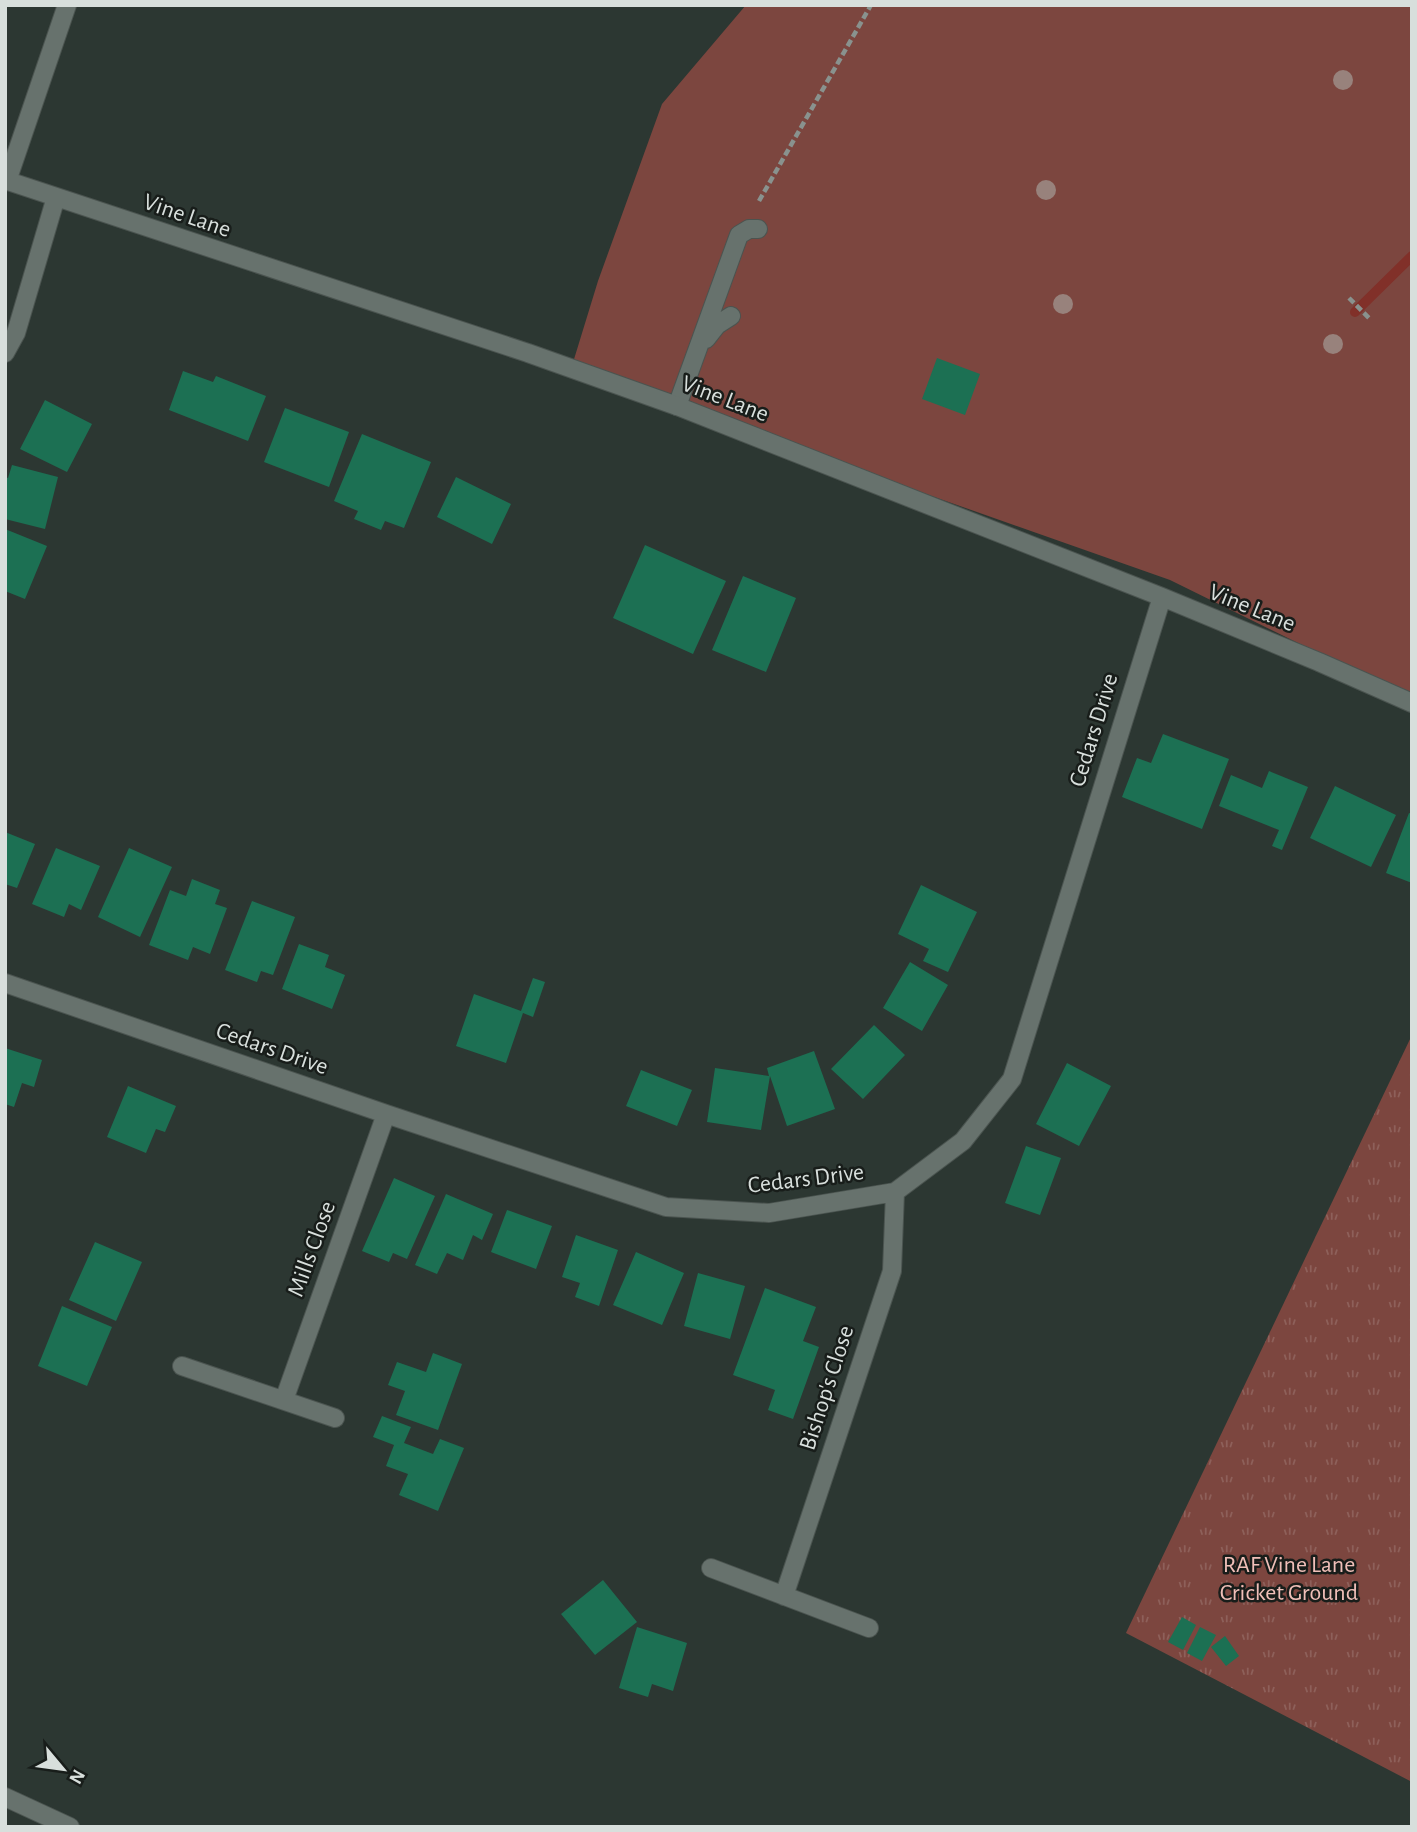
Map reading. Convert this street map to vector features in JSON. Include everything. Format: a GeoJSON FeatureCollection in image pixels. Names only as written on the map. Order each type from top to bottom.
{"type":"FeatureCollection","features":[{"type":"Feature","properties":{"kind":"street"},"geometry":{"type":"LineString","coordinates":[[6,180],[67,5]]}},
{"type":"Feature","properties":{"kind":"street","name":"Vine Lane"},"geometry":{"type":"LineString","coordinates":[[6,180],[528,353],[677,406],[1162,597],[1412,703]]}},
{"type":"Feature","properties":{"kind":"street"},"geometry":{"type":"LineString","coordinates":[[5,354],[16,333],[56,197]]}},
{"type":"Feature","properties":{"kind":"street"},"geometry":{"type":"LineString","coordinates":[[677,406],[739,235],[749,229],[758,229]]}},
{"type":"Feature","properties":{"kind":"street"},"geometry":{"type":"LineString","coordinates":[[698,350],[717,326],[731,316]]}},
{"type":"Feature","properties":{"kind":"street","name":"Cedars Drive"},"geometry":{"type":"LineString","coordinates":[[5,983],[666,1207],[769,1213],[895,1192],[963,1141],[1012,1079],[1162,597]]}},
{"type":"Feature","properties":{"kind":"street","name":"Mills Close"},"geometry":{"type":"LineString","coordinates":[[284,1401],[386,1114]]}},
{"type":"Feature","properties":{"kind":"street","name":"Bishop's Close"},"geometry":{"type":"LineString","coordinates":[[784,1596],[891,1271],[895,1192]]}},
{"type":"Feature","properties":{"kind":"street"},"geometry":{"type":"LineString","coordinates":[[182,1366],[335,1418]]}},
{"type":"Feature","properties":{"kind":"street"},"geometry":{"type":"LineString","coordinates":[[711,1568],[869,1628]]}},
{"type":"Feature","properties":{"kind":"street"},"geometry":{"type":"LineString","coordinates":[[5,1797],[69,1827]]}},
{"type":"Feature","properties":{"kind":"path"},"geometry":{"type":"LineString","coordinates":[[739,235],[871,5]]}},
{"type":"Feature","properties":{"kind":"path"},"geometry":{"type":"LineString","coordinates":[[1349,298],[1370,318]]}},
{"type":"Feature","properties":{"kind":"green space"},"geometry":{"type":"Polygon","coordinates":[[[746,5],[1412,5],[1412,699],[1170,580],[571,369],[598,281],[662,104],[746,5]]]}},
{"type":"Feature","properties":{"kind":"green space","name":"RAF Vine Lane Cricket Ground"},"geometry":{"type":"Polygon","coordinates":[[[1412,1035],[1412,1782],[1126,1633],[1412,1035]]]}},
{"type":"Feature","properties":{"kind":"building"},"geometry":{"type":"Polygon","coordinates":[[[937,358],[980,374],[965,415],[922,399],[937,358]]]}},
{"type":"Feature","properties":{"kind":"building"},"geometry":{"type":"Polygon","coordinates":[[[183,371],[213,382],[216,376],[266,396],[248,441],[169,410],[183,371]]]}},
{"type":"Feature","properties":{"kind":"building"},"geometry":{"type":"Polygon","coordinates":[[[45,400],[92,424],[67,472],[20,449],[45,400]]]}},
{"type":"Feature","properties":{"kind":"building"},"geometry":{"type":"Polygon","coordinates":[[[285,408],[349,432],[329,487],[264,462],[285,408]]]}},
{"type":"Feature","properties":{"kind":"building"},"geometry":{"type":"Polygon","coordinates":[[[362,434],[431,462],[404,528],[385,521],[381,530],[354,519],[358,511],[334,501],[362,434]]]}},
{"type":"Feature","properties":{"kind":"building"},"geometry":{"type":"Polygon","coordinates":[[[12,465],[58,477],[45,529],[5,519],[5,477],[8,478],[12,465]]]}},
{"type":"Feature","properties":{"kind":"building"},"geometry":{"type":"Polygon","coordinates":[[[456,477],[511,504],[492,544],[437,517],[456,477]]]}},
{"type":"Feature","properties":{"kind":"building"},"geometry":{"type":"Polygon","coordinates":[[[5,529],[47,546],[25,599],[5,591],[5,529]]]}},
{"type":"Feature","properties":{"kind":"building"},"geometry":{"type":"Polygon","coordinates":[[[645,545],[726,581],[693,654],[613,618],[645,545]]]}},
{"type":"Feature","properties":{"kind":"building"},"geometry":{"type":"Polygon","coordinates":[[[743,576],[796,598],[766,672],[712,650],[743,576]]]}},
{"type":"Feature","properties":{"kind":"building"},"geometry":{"type":"Polygon","coordinates":[[[1163,734],[1229,759],[1202,829],[1122,797],[1137,758],[1151,763],[1163,734]]]}},
{"type":"Feature","properties":{"kind":"building"},"geometry":{"type":"Polygon","coordinates":[[[1269,771],[1308,787],[1282,850],[1272,846],[1279,830],[1219,806],[1231,775],[1262,788],[1269,771]]]}},
{"type":"Feature","properties":{"kind":"building"},"geometry":{"type":"Polygon","coordinates":[[[1335,786],[1396,815],[1371,867],[1310,838],[1335,786]]]}},
{"type":"Feature","properties":{"kind":"building"},"geometry":{"type":"Polygon","coordinates":[[[1409,813],[1412,814],[1412,883],[1386,873],[1409,813]]]}},
{"type":"Feature","properties":{"kind":"building"},"geometry":{"type":"Polygon","coordinates":[[[5,832],[35,844],[17,888],[5,884],[5,832]]]}},
{"type":"Feature","properties":{"kind":"building"},"geometry":{"type":"Polygon","coordinates":[[[56,848],[100,866],[81,910],[69,904],[64,917],[32,904],[56,848]]]}},
{"type":"Feature","properties":{"kind":"building"},"geometry":{"type":"Polygon","coordinates":[[[129,848],[172,867],[140,937],[98,917],[129,848]]]}},
{"type":"Feature","properties":{"kind":"building"},"geometry":{"type":"Polygon","coordinates":[[[192,879],[220,890],[215,904],[227,908],[210,954],[193,947],[188,960],[149,945],[170,890],[186,896],[192,879]]]}},
{"type":"Feature","properties":{"kind":"building"},"geometry":{"type":"Polygon","coordinates":[[[921,885],[977,912],[948,972],[923,961],[929,949],[898,934],[921,885]]]}},
{"type":"Feature","properties":{"kind":"building"},"geometry":{"type":"Polygon","coordinates":[[[252,901],[295,917],[273,975],[261,971],[257,982],[225,970],[252,901]]]}},
{"type":"Feature","properties":{"kind":"building"},"geometry":{"type":"Polygon","coordinates":[[[299,944],[329,955],[325,967],[345,975],[332,1009],[282,989],[299,944]]]}},
{"type":"Feature","properties":{"kind":"building"},"geometry":{"type":"Polygon","coordinates":[[[910,962],[948,985],[922,1031],[883,1008],[910,962]]]}},
{"type":"Feature","properties":{"kind":"building"},"geometry":{"type":"Polygon","coordinates":[[[533,978],[545,982],[533,1017],[523,1013],[506,1063],[456,1046],[474,994],[521,1011],[533,978]]]}},
{"type":"Feature","properties":{"kind":"building"},"geometry":{"type":"Polygon","coordinates":[[[874,1025],[905,1055],[863,1099],[831,1069],[874,1025]]]}},
{"type":"Feature","properties":{"kind":"building"},"geometry":{"type":"Polygon","coordinates":[[[5,1048],[42,1060],[34,1087],[22,1083],[14,1107],[5,1104],[5,1048]]]}},
{"type":"Feature","properties":{"kind":"building"},"geometry":{"type":"Polygon","coordinates":[[[814,1051],[835,1109],[787,1126],[770,1076],[761,1130],[707,1122],[715,1068],[769,1076],[767,1068],[814,1051]]]}},
{"type":"Feature","properties":{"kind":"building"},"geometry":{"type":"Polygon","coordinates":[[[1067,1063],[1111,1086],[1079,1146],[1036,1124],[1067,1063]]]}},
{"type":"Feature","properties":{"kind":"building"},"geometry":{"type":"Polygon","coordinates":[[[641,1070],[692,1090],[677,1126],[626,1106],[641,1070]]]}},
{"type":"Feature","properties":{"kind":"building"},"geometry":{"type":"Polygon","coordinates":[[[128,1086],[176,1106],[165,1132],[156,1129],[146,1153],[107,1137],[128,1086]]]}},
{"type":"Feature","properties":{"kind":"building"},"geometry":{"type":"Polygon","coordinates":[[[1026,1146],[1061,1158],[1040,1215],[1005,1203],[1026,1146]]]}},
{"type":"Feature","properties":{"kind":"building"},"geometry":{"type":"Polygon","coordinates":[[[394,1178],[435,1196],[407,1259],[393,1253],[389,1262],[362,1251],[394,1178]]]}},
{"type":"Feature","properties":{"kind":"building"},"geometry":{"type":"Polygon","coordinates":[[[446,1194],[493,1214],[482,1240],[473,1235],[463,1260],[447,1253],[437,1274],[415,1265],[446,1194]]]}},
{"type":"Feature","properties":{"kind":"building"},"geometry":{"type":"Polygon","coordinates":[[[507,1210],[552,1226],[536,1269],[491,1252],[507,1210]]]}},
{"type":"Feature","properties":{"kind":"building"},"geometry":{"type":"Polygon","coordinates":[[[576,1235],[618,1250],[599,1306],[575,1297],[580,1283],[562,1277],[576,1235]]]}},
{"type":"Feature","properties":{"kind":"building"},"geometry":{"type":"Polygon","coordinates":[[[95,1242],[142,1262],[116,1321],[69,1300],[95,1242]]]}},
{"type":"Feature","properties":{"kind":"building"},"geometry":{"type":"Polygon","coordinates":[[[636,1252],[684,1273],[662,1325],[613,1305],[636,1252]]]}},
{"type":"Feature","properties":{"kind":"building"},"geometry":{"type":"Polygon","coordinates":[[[698,1273],[745,1286],[730,1339],[684,1326],[698,1273]]]}},
{"type":"Feature","properties":{"kind":"building"},"geometry":{"type":"Polygon","coordinates":[[[765,1288],[816,1307],[803,1341],[819,1347],[793,1419],[768,1410],[775,1390],[733,1375],[765,1288]]]}},
{"type":"Feature","properties":{"kind":"building"},"geometry":{"type":"Polygon","coordinates":[[[62,1306],[112,1327],[87,1386],[38,1366],[62,1306]]]}},
{"type":"Feature","properties":{"kind":"building"},"geometry":{"type":"Polygon","coordinates":[[[433,1353],[462,1364],[438,1430],[396,1415],[405,1391],[388,1385],[397,1362],[426,1372],[433,1353]]]}},
{"type":"Feature","properties":{"kind":"building"},"geometry":{"type":"Polygon","coordinates":[[[382,1416],[411,1427],[404,1443],[433,1454],[440,1439],[464,1448],[438,1511],[399,1495],[408,1474],[386,1466],[394,1445],[373,1437],[382,1416]]]}},
{"type":"Feature","properties":{"kind":"building"},"geometry":{"type":"Polygon","coordinates":[[[603,1580],[637,1622],[595,1655],[561,1614],[603,1580]]]}},
{"type":"Feature","properties":{"kind":"building"},"geometry":{"type":"Polygon","coordinates":[[[1182,1617],[1196,1625],[1183,1650],[1168,1642],[1182,1617]]]}},
{"type":"Feature","properties":{"kind":"building"},"geometry":{"type":"Polygon","coordinates":[[[637,1627],[687,1643],[673,1691],[652,1684],[648,1697],[619,1688],[637,1627]]]}},
{"type":"Feature","properties":{"kind":"building"},"geometry":{"type":"Polygon","coordinates":[[[1200,1627],[1216,1635],[1202,1661],[1187,1653],[1200,1627]]]}},
{"type":"Feature","properties":{"kind":"building"},"geometry":{"type":"Polygon","coordinates":[[[1225,1636],[1239,1656],[1226,1666],[1211,1647],[1225,1636]]]}},
{"type":"Feature","properties":{"kind":"waterway"},"geometry":{"type":"LineString","coordinates":[[1355,312],[1412,256]]}}]}
